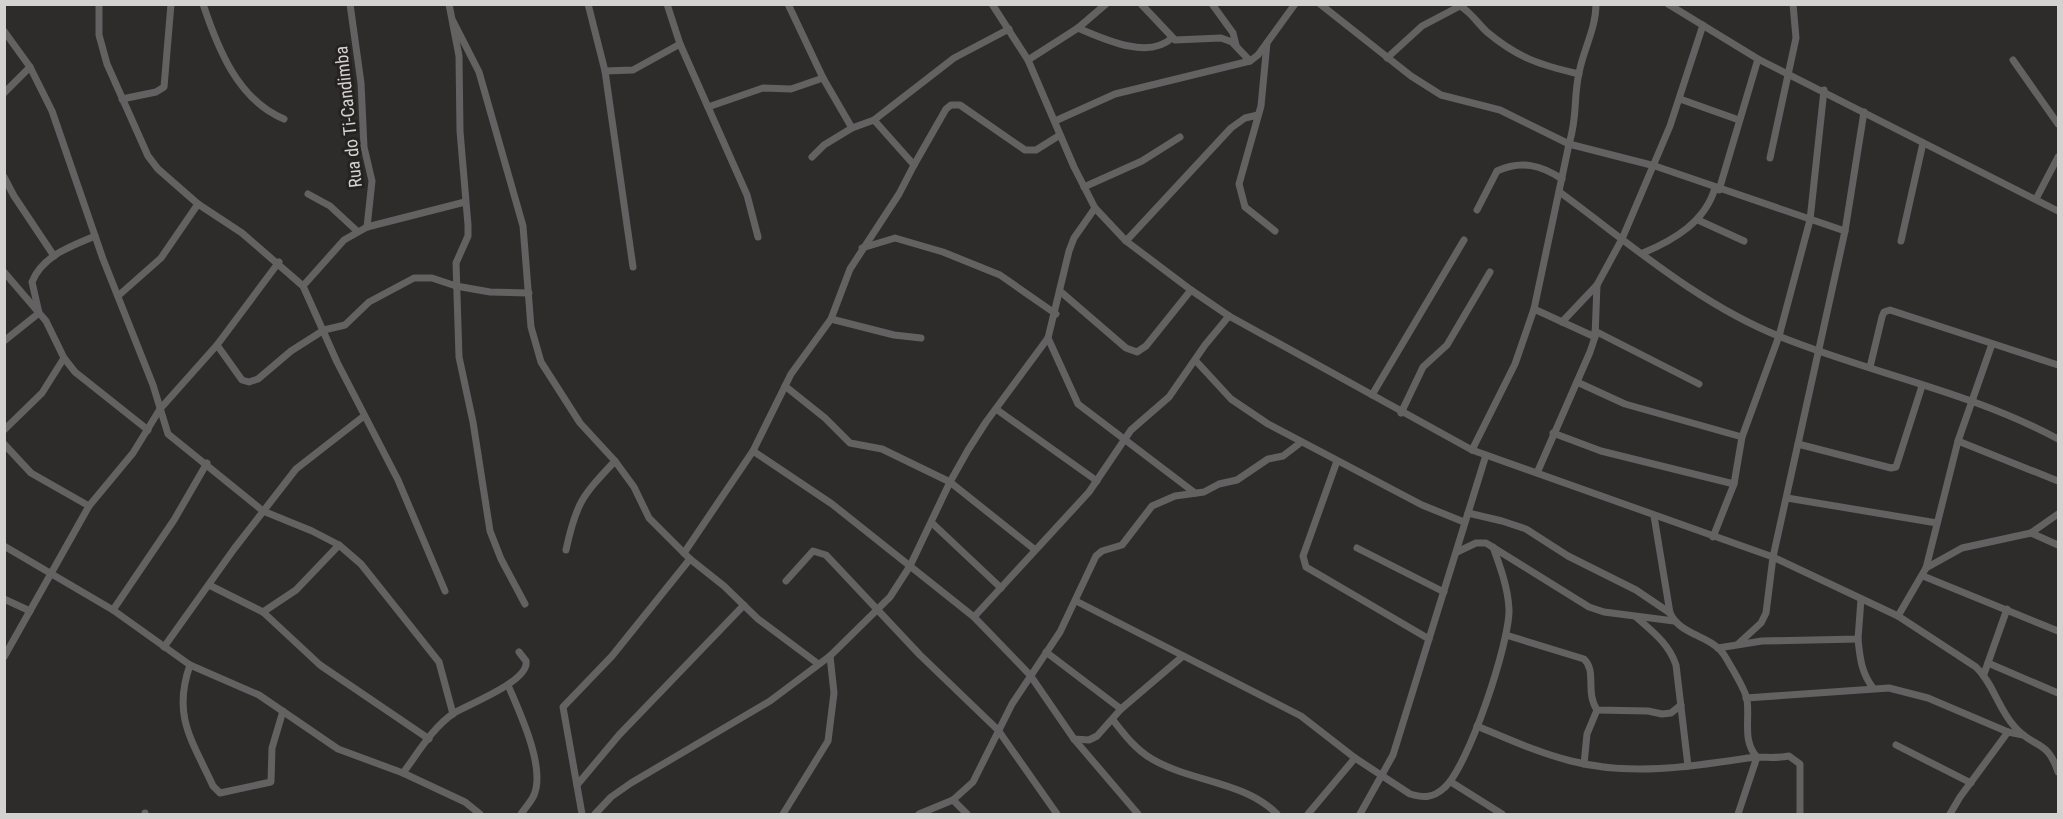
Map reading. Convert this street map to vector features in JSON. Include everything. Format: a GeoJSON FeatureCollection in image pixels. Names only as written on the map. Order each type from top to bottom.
{"type":"FeatureCollection","features":[{"type":"Feature","properties":{"kind":"street"},"geometry":{"type":"LineString","coordinates":[[99,4],[99,35],[103,51],[148,156],[158,169],[198,204],[242,233],[279,262],[303,286],[364,416],[398,480],[445,591]]}},
{"type":"Feature","properties":{"kind":"street"},"geometry":{"type":"LineString","coordinates":[[122,99],[156,92],[164,87],[171,4]]}},
{"type":"Feature","properties":{"kind":"street"},"geometry":{"type":"LineString","coordinates":[[203,4],[220,46],[244,91],[258,106],[284,119]]}},
{"type":"Feature","properties":{"kind":"street","name":"Rua do Ti-Candimba"},"geometry":{"type":"LineString","coordinates":[[350,4],[361,83],[364,147],[372,192],[368,227]]}},
{"type":"Feature","properties":{"kind":"street"},"geometry":{"type":"LineString","coordinates":[[449,4],[459,56],[458,85],[468,236],[456,263],[459,357],[473,422],[490,531],[501,559],[525,604]]}},
{"type":"Feature","properties":{"kind":"street"},"geometry":{"type":"LineString","coordinates":[[588,4],[604,71],[633,267]]}},
{"type":"Feature","properties":{"kind":"street"},"geometry":{"type":"LineString","coordinates":[[667,4],[680,44],[747,195],[758,237]]}},
{"type":"Feature","properties":{"kind":"street"},"geometry":{"type":"LineString","coordinates":[[788,4],[824,78],[852,128]]}},
{"type":"Feature","properties":{"kind":"street"},"geometry":{"type":"LineString","coordinates":[[992,4],[1028,60],[1095,208],[1126,241],[1191,291],[1229,316],[1401,413],[1472,450],[1773,557],[1898,616],[1984,674],[2013,726],[2023,735],[2058,755]]}},
{"type":"Feature","properties":{"kind":"street"},"geometry":{"type":"LineString","coordinates":[[1028,60],[1078,28],[1106,4]]}},
{"type":"Feature","properties":{"kind":"street"},"geometry":{"type":"LineString","coordinates":[[1141,4],[1172,38],[1181,41],[1221,38],[1236,45],[1250,61]]}},
{"type":"Feature","properties":{"kind":"street"},"geometry":{"type":"LineString","coordinates":[[1212,4],[1233,33],[1236,45]]}},
{"type":"Feature","properties":{"kind":"street"},"geometry":{"type":"LineString","coordinates":[[1055,121],[1115,94],[1250,61],[1258,55],[1295,4]]}},
{"type":"Feature","properties":{"kind":"street"},"geometry":{"type":"LineString","coordinates":[[1320,4],[1435,93],[1500,110],[1569,144],[1655,165],[1717,189],[1845,231]]}},
{"type":"Feature","properties":{"kind":"street"},"geometry":{"type":"LineString","coordinates":[[1472,450],[1515,364],[1534,309],[1569,144],[1576,122],[1579,74],[1592,36],[1596,4]]}},
{"type":"Feature","properties":{"kind":"street"},"geometry":{"type":"LineString","coordinates":[[1668,4],[1758,58],[2058,211]]}},
{"type":"Feature","properties":{"kind":"street"},"geometry":{"type":"LineString","coordinates":[[1770,159],[1796,38],[1793,4]]}},
{"type":"Feature","properties":{"kind":"street"},"geometry":{"type":"LineString","coordinates":[[1388,58],[1422,26],[1460,6],[1505,47],[1524,59],[1579,74]]}},
{"type":"Feature","properties":{"kind":"street"},"geometry":{"type":"LineString","coordinates":[[453,21],[479,72],[523,226],[531,327],[541,362],[580,423],[615,461],[639,494],[644,512],[687,556],[724,586],[758,619],[817,663]]}},
{"type":"Feature","properties":{"kind":"street"},"geometry":{"type":"LineString","coordinates":[[1562,322],[1597,285],[1622,239],[1655,165],[1680,99],[1703,25]]}},
{"type":"Feature","properties":{"kind":"street"},"geometry":{"type":"LineString","coordinates":[[1078,28],[1101,38],[1132,46],[1162,46],[1172,38]]}},
{"type":"Feature","properties":{"kind":"street"},"geometry":{"type":"LineString","coordinates":[[812,157],[824,145],[852,128],[874,120],[954,58],[1009,29]]}},
{"type":"Feature","properties":{"kind":"street"},"geometry":{"type":"LineString","coordinates":[[4,31],[30,67],[56,121],[95,236],[153,385],[168,434],[207,463],[263,511],[287,519],[339,545],[361,564],[430,647],[439,662],[453,714]]}},
{"type":"Feature","properties":{"kind":"street"},"geometry":{"type":"LineString","coordinates":[[1267,43],[1264,88],[1241,173],[1240,196],[1253,216],[1275,231]]}},
{"type":"Feature","properties":{"kind":"street"},"geometry":{"type":"LineString","coordinates":[[604,71],[633,70],[680,44]]}},
{"type":"Feature","properties":{"kind":"street"},"geometry":{"type":"LineString","coordinates":[[1643,253],[1665,243],[1698,220],[1709,206],[1717,189],[1758,58]]}},
{"type":"Feature","properties":{"kind":"street"},"geometry":{"type":"LineString","coordinates":[[2013,60],[2058,124]]}},
{"type":"Feature","properties":{"kind":"street"},"geometry":{"type":"LineString","coordinates":[[4,93],[30,67]]}},
{"type":"Feature","properties":{"kind":"street"},"geometry":{"type":"LineString","coordinates":[[708,107],[763,88],[791,89],[824,78]]}},
{"type":"Feature","properties":{"kind":"street"},"geometry":{"type":"LineString","coordinates":[[1713,537],[1734,484],[1742,437],[1779,336],[1810,220],[1824,90]]}},
{"type":"Feature","properties":{"kind":"street"},"geometry":{"type":"LineString","coordinates":[[1680,99],[1739,120]]}},
{"type":"Feature","properties":{"kind":"street"},"geometry":{"type":"LineString","coordinates":[[582,814],[563,708],[618,649],[687,556],[753,451],[785,386],[831,319],[843,283],[862,248],[899,194],[946,109],[951,105],[960,105],[1025,150],[1036,150],[1060,135]]}},
{"type":"Feature","properties":{"kind":"street"},"geometry":{"type":"LineString","coordinates":[[1738,644],[1761,623],[1766,613],[1773,557],[1845,231],[1864,112]]}},
{"type":"Feature","properties":{"kind":"street"},"geometry":{"type":"LineString","coordinates":[[1126,241],[1231,128],[1245,118],[1258,115]]}},
{"type":"Feature","properties":{"kind":"street"},"geometry":{"type":"LineString","coordinates":[[874,120],[914,165]]}},
{"type":"Feature","properties":{"kind":"street"},"geometry":{"type":"LineString","coordinates":[[1084,187],[1142,161],[1180,137]]}},
{"type":"Feature","properties":{"kind":"street"},"geometry":{"type":"LineString","coordinates":[[1901,242],[1923,143]]}},
{"type":"Feature","properties":{"kind":"street"},"geometry":{"type":"LineString","coordinates":[[2036,199],[2058,157]]}},
{"type":"Feature","properties":{"kind":"street"},"geometry":{"type":"LineString","coordinates":[[1477,210],[1497,171],[1506,167],[1538,165],[1562,179]]}},
{"type":"Feature","properties":{"kind":"street"},"geometry":{"type":"LineString","coordinates":[[4,177],[54,256]]}},
{"type":"Feature","properties":{"kind":"street"},"geometry":{"type":"LineString","coordinates":[[1560,193],[1696,292],[1779,336],[1922,386],[1972,400],[2019,418],[2058,439]]}},
{"type":"Feature","properties":{"kind":"street"},"geometry":{"type":"LineString","coordinates":[[308,194],[330,206],[357,231]]}},
{"type":"Feature","properties":{"kind":"street"},"geometry":{"type":"LineString","coordinates":[[303,286],[344,240],[357,231],[465,202]]}},
{"type":"Feature","properties":{"kind":"street"},"geometry":{"type":"LineString","coordinates":[[118,296],[161,258],[198,204]]}},
{"type":"Feature","properties":{"kind":"street"},"geometry":{"type":"LineString","coordinates":[[595,814],[621,790],[770,701],[817,663],[830,656],[878,609],[910,566],[950,482],[996,409],[1048,338],[1074,238],[1095,208]]}},
{"type":"Feature","properties":{"kind":"street"},"geometry":{"type":"LineString","coordinates":[[1698,220],[1744,241]]}},
{"type":"Feature","properties":{"kind":"street"},"geometry":{"type":"LineString","coordinates":[[39,313],[32,282],[39,269],[54,256],[95,236]]}},
{"type":"Feature","properties":{"kind":"street"},"geometry":{"type":"LineString","coordinates":[[862,248],[895,238],[943,252],[1000,275],[1056,314]]}},
{"type":"Feature","properties":{"kind":"street"},"geometry":{"type":"LineString","coordinates":[[1372,395],[1464,240]]}},
{"type":"Feature","properties":{"kind":"street"},"geometry":{"type":"LineString","coordinates":[[4,657],[89,506],[148,430],[160,409],[217,345],[279,262]]}},
{"type":"Feature","properties":{"kind":"street"},"geometry":{"type":"LineString","coordinates":[[4,272],[39,313],[64,358],[82,378],[148,430]]}},
{"type":"Feature","properties":{"kind":"street"},"geometry":{"type":"LineString","coordinates":[[1401,413],[1423,367],[1448,345],[1490,272]]}},
{"type":"Feature","properties":{"kind":"street"},"geometry":{"type":"LineString","coordinates":[[217,345],[242,380],[249,382],[258,379],[291,351],[324,330],[345,325],[369,302],[414,278],[432,278],[456,286],[490,292],[529,293]]}},
{"type":"Feature","properties":{"kind":"street"},"geometry":{"type":"LineString","coordinates":[[1537,473],[1577,382],[1595,334],[1597,285]]}},
{"type":"Feature","properties":{"kind":"street"},"geometry":{"type":"LineString","coordinates":[[1061,292],[1126,348],[1137,352],[1146,345],[1191,291]]}},
{"type":"Feature","properties":{"kind":"street"},"geometry":{"type":"LineString","coordinates":[[1534,309],[1595,334],[1700,384]]}},
{"type":"Feature","properties":{"kind":"street"},"geometry":{"type":"LineString","coordinates":[[1870,367],[1882,317],[1884,312],[1890,310],[2058,366]]}},
{"type":"Feature","properties":{"kind":"street"},"geometry":{"type":"LineString","coordinates":[[4,340],[39,313]]}},
{"type":"Feature","properties":{"kind":"street"},"geometry":{"type":"LineString","coordinates":[[974,616],[1097,481],[1138,423],[1169,397],[1205,345],[1229,316]]}},
{"type":"Feature","properties":{"kind":"street"},"geometry":{"type":"LineString","coordinates":[[831,319],[894,335],[921,338]]}},
{"type":"Feature","properties":{"kind":"street"},"geometry":{"type":"LineString","coordinates":[[1048,338],[1074,398],[1083,408],[1195,493]]}},
{"type":"Feature","properties":{"kind":"street"},"geometry":{"type":"LineString","coordinates":[[1898,616],[1925,572],[1958,441],[1992,344]]}},
{"type":"Feature","properties":{"kind":"street"},"geometry":{"type":"LineString","coordinates":[[4,430],[42,393],[64,358]]}},
{"type":"Feature","properties":{"kind":"street"},"geometry":{"type":"LineString","coordinates":[[1196,361],[1231,399],[1300,443],[1422,505],[1464,522]]}},
{"type":"Feature","properties":{"kind":"street"},"geometry":{"type":"LineString","coordinates":[[1577,382],[1625,404],[1742,437]]}},
{"type":"Feature","properties":{"kind":"street"},"geometry":{"type":"LineString","coordinates":[[785,386],[825,418],[850,443],[882,449],[950,482],[1034,549]]}},
{"type":"Feature","properties":{"kind":"street"},"geometry":{"type":"LineString","coordinates":[[1798,444],[1891,468],[1896,467],[1922,386]]}},
{"type":"Feature","properties":{"kind":"street"},"geometry":{"type":"LineString","coordinates":[[996,409],[1097,481]]}},
{"type":"Feature","properties":{"kind":"street"},"geometry":{"type":"LineString","coordinates":[[164,647],[296,469],[364,416]]}},
{"type":"Feature","properties":{"kind":"street"},"geometry":{"type":"LineString","coordinates":[[1553,433],[1601,451],[1734,484]]}},
{"type":"Feature","properties":{"kind":"street"},"geometry":{"type":"LineString","coordinates":[[1958,441],[2058,481]]}},
{"type":"Feature","properties":{"kind":"street"},"geometry":{"type":"LineString","coordinates":[[919,814],[953,800],[973,782],[998,730],[1077,602],[1096,556],[1102,551],[1122,545],[1152,506],[1175,496],[1195,493],[1237,480],[1268,459],[1283,456],[1300,443]]}},
{"type":"Feature","properties":{"kind":"street"},"geometry":{"type":"LineString","coordinates":[[4,444],[31,473],[89,506]]}},
{"type":"Feature","properties":{"kind":"street"},"geometry":{"type":"LineString","coordinates":[[753,451],[832,504],[974,616],[1030,675],[1074,739],[1138,814]]}},
{"type":"Feature","properties":{"kind":"street"},"geometry":{"type":"LineString","coordinates":[[1360,814],[1393,755],[1486,455]]}},
{"type":"Feature","properties":{"kind":"street"},"geometry":{"type":"LineString","coordinates":[[566,550],[574,513],[580,501],[615,461]]}},
{"type":"Feature","properties":{"kind":"street"},"geometry":{"type":"LineString","coordinates":[[1337,461],[1303,556],[1306,567],[1429,639]]}},
{"type":"Feature","properties":{"kind":"street"},"geometry":{"type":"LineString","coordinates":[[113,610],[174,520],[207,463]]}},
{"type":"Feature","properties":{"kind":"street"},"geometry":{"type":"LineString","coordinates":[[1787,498],[1937,523]]}},
{"type":"Feature","properties":{"kind":"street"},"geometry":{"type":"LineString","coordinates":[[1468,513],[1526,530],[1568,556],[1636,590],[1670,613]]}},
{"type":"Feature","properties":{"kind":"street"},"geometry":{"type":"LineString","coordinates":[[1925,572],[1962,548],[2031,533],[2058,514]]}},
{"type":"Feature","properties":{"kind":"street"},"geometry":{"type":"LineString","coordinates":[[1654,516],[1670,613],[1674,621]]}},
{"type":"Feature","properties":{"kind":"street"},"geometry":{"type":"LineString","coordinates":[[932,523],[1001,588]]}},
{"type":"Feature","properties":{"kind":"street"},"geometry":{"type":"LineString","coordinates":[[2031,533],[2058,545]]}},
{"type":"Feature","properties":{"kind":"street"},"geometry":{"type":"LineString","coordinates":[[1457,552],[1476,543],[1486,543],[1589,607],[1674,621],[1718,648],[1726,658],[1746,698],[1749,743],[1757,757],[1738,814]]}},
{"type":"Feature","properties":{"kind":"street"},"geometry":{"type":"LineString","coordinates":[[263,612],[296,590],[339,545]]}},
{"type":"Feature","properties":{"kind":"street"},"geometry":{"type":"LineString","coordinates":[[4,546],[113,610],[190,665],[259,695],[344,752],[404,773],[465,802],[480,814]]}},
{"type":"Feature","properties":{"kind":"street"},"geometry":{"type":"LineString","coordinates":[[1077,602],[1301,716],[1382,777],[1421,797],[1434,796],[1451,782],[1477,726],[1495,678],[1506,635],[1509,610],[1493,547]]}},
{"type":"Feature","properties":{"kind":"street"},"geometry":{"type":"LineString","coordinates":[[1357,548],[1444,592]]}},
{"type":"Feature","properties":{"kind":"street"},"geometry":{"type":"LineString","coordinates":[[786,581],[810,554],[820,552],[878,609],[920,655],[998,730],[1057,814]]}},
{"type":"Feature","properties":{"kind":"street"},"geometry":{"type":"LineString","coordinates":[[1925,572],[2058,631]]}},
{"type":"Feature","properties":{"kind":"street"},"geometry":{"type":"LineString","coordinates":[[209,585],[263,612],[320,666],[429,739]]}},
{"type":"Feature","properties":{"kind":"street"},"geometry":{"type":"LineString","coordinates":[[4,599],[30,611]]}},
{"type":"Feature","properties":{"kind":"street"},"geometry":{"type":"LineString","coordinates":[[1861,599],[1858,639],[1862,670],[1873,688]]}},
{"type":"Feature","properties":{"kind":"street"},"geometry":{"type":"LineString","coordinates":[[577,785],[619,735],[744,605]]}},
{"type":"Feature","properties":{"kind":"street"},"geometry":{"type":"LineString","coordinates":[[1984,674],[2007,609]]}},
{"type":"Feature","properties":{"kind":"street"},"geometry":{"type":"LineString","coordinates":[[1635,616],[1666,644],[1673,655],[1688,766]]}},
{"type":"Feature","properties":{"kind":"street"},"geometry":{"type":"LineString","coordinates":[[1506,635],[1584,659],[1589,663],[1591,701],[1597,710]]}},
{"type":"Feature","properties":{"kind":"street"},"geometry":{"type":"LineString","coordinates":[[1718,648],[1762,641],[1858,639]]}},
{"type":"Feature","properties":{"kind":"street"},"geometry":{"type":"LineString","coordinates":[[404,773],[429,739],[453,714],[508,685],[527,666],[519,652]]}},
{"type":"Feature","properties":{"kind":"street"},"geometry":{"type":"LineString","coordinates":[[1046,652],[1121,709]]}},
{"type":"Feature","properties":{"kind":"street"},"geometry":{"type":"LineString","coordinates":[[783,814],[828,741],[834,693],[830,656]]}},
{"type":"Feature","properties":{"kind":"street"},"geometry":{"type":"LineString","coordinates":[[1074,739],[1093,739],[1121,709],[1184,656]]}},
{"type":"Feature","properties":{"kind":"street"},"geometry":{"type":"LineString","coordinates":[[1988,663],[2058,693]]}},
{"type":"Feature","properties":{"kind":"street"},"geometry":{"type":"LineString","coordinates":[[190,665],[182,690],[184,719],[213,786],[220,793],[271,782],[272,748],[283,711]]}},
{"type":"Feature","properties":{"kind":"street"},"geometry":{"type":"LineString","coordinates":[[508,685],[527,731],[535,766],[534,796],[521,814]]}},
{"type":"Feature","properties":{"kind":"street"},"geometry":{"type":"LineString","coordinates":[[1746,698],[1889,688],[1928,698],[2008,732],[2023,735]]}},
{"type":"Feature","properties":{"kind":"street"},"geometry":{"type":"LineString","coordinates":[[1597,710],[1648,711],[1662,714],[1671,713],[1681,705]]}},
{"type":"Feature","properties":{"kind":"street"},"geometry":{"type":"LineString","coordinates":[[1584,764],[1587,734],[1597,710]]}},
{"type":"Feature","properties":{"kind":"street"},"geometry":{"type":"LineString","coordinates":[[1113,720],[1131,743],[1151,758],[1250,795],[1277,814]]}},
{"type":"Feature","properties":{"kind":"street"},"geometry":{"type":"LineString","coordinates":[[1477,726],[1525,746],[1584,764],[1635,770],[1757,757],[1775,759],[1789,756],[1800,764],[1800,814]]}},
{"type":"Feature","properties":{"kind":"street"},"geometry":{"type":"LineString","coordinates":[[1950,814],[2008,732]]}},
{"type":"Feature","properties":{"kind":"street"},"geometry":{"type":"LineString","coordinates":[[1896,745],[1971,783]]}},
{"type":"Feature","properties":{"kind":"street"},"geometry":{"type":"LineString","coordinates":[[2049,751],[2058,772]]}},
{"type":"Feature","properties":{"kind":"street"},"geometry":{"type":"LineString","coordinates":[[1308,814],[1355,758]]}},
{"type":"Feature","properties":{"kind":"street"},"geometry":{"type":"LineString","coordinates":[[1451,782],[1502,814]]}},
{"type":"Feature","properties":{"kind":"street"},"geometry":{"type":"LineString","coordinates":[[953,800],[967,814]]}}]}
